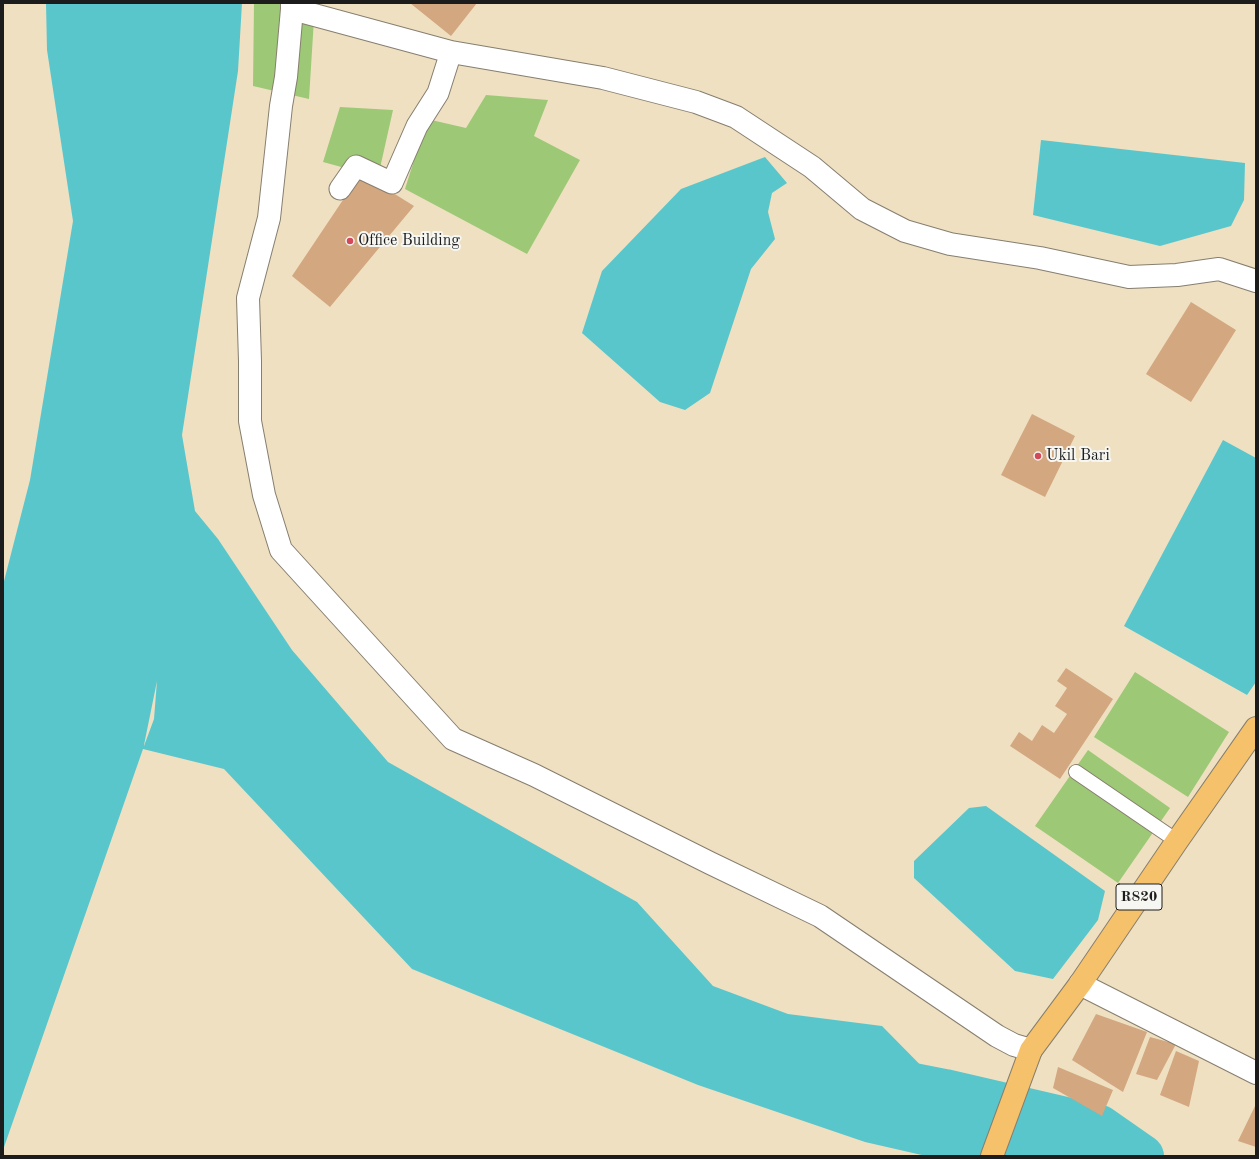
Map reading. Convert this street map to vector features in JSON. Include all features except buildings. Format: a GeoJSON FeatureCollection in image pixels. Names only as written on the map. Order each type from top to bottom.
{"type":"FeatureCollection","features":[{"type":"Feature","properties":{"kind":"main road","name":"R820"},"geometry":{"type":"LineString","coordinates":[[992,1156],[1028,1058],[1256,728]]}},
{"type":"Feature","properties":{"kind":"street"},"geometry":{"type":"LineString","coordinates":[[1028,1058],[1014,1044],[997,1036],[820,916],[534,775],[454,739],[281,550],[264,495],[250,421],[248,298],[269,218],[281,106],[286,77],[292,6],[451,52],[603,78],[696,102],[736,117],[812,166],[862,209],[905,231],[950,244],[1040,258],[1129,277],[1177,275],[1219,269],[1256,281]]}},
{"type":"Feature","properties":{"kind":"street"},"geometry":{"type":"LineString","coordinates":[[340,189],[356,166],[392,183],[405,150],[417,126],[438,93],[451,52]]}},
{"type":"Feature","properties":{"kind":"street"},"geometry":{"type":"LineString","coordinates":[[1080,984],[1256,1073]]}},
{"type":"Feature","properties":{"kind":"lane"},"geometry":{"type":"LineString","coordinates":[[1076,772],[1177,841]]}},
{"type":"Feature","properties":{"kind":"green space"},"geometry":{"type":"Polygon","coordinates":[[[254,3],[315,3],[309,99],[253,86],[254,3]]]}},
{"type":"Feature","properties":{"kind":"green space"},"geometry":{"type":"Polygon","coordinates":[[[486,95],[548,100],[534,136],[580,160],[527,254],[405,189],[427,119],[466,128],[486,95]]]}},
{"type":"Feature","properties":{"kind":"green space"},"geometry":{"type":"Polygon","coordinates":[[[340,107],[393,110],[378,177],[323,162],[340,107]]]}},
{"type":"Feature","properties":{"kind":"green space"},"geometry":{"type":"Polygon","coordinates":[[[1135,672],[1229,732],[1188,797],[1094,737],[1135,672]]]}},
{"type":"Feature","properties":{"kind":"green space"},"geometry":{"type":"Polygon","coordinates":[[[1088,750],[1170,808],[1118,883],[1035,826],[1088,750]]]}},
{"type":"Feature","properties":{"kind":"water"},"geometry":{"type":"Polygon","coordinates":[[[46,3],[242,3],[238,71],[182,435],[195,511],[218,539],[292,650],[388,762],[637,902],[713,986],[788,1014],[882,1026],[945,1090],[1077,1121],[1121,1141],[1143,1156],[926,1156],[865,1142],[698,1085],[412,969],[224,769],[143,749],[3,1150],[3,585],[30,480],[73,221],[47,50],[46,3]],[[157,681],[144,746],[154,719],[157,681]]]}},
{"type":"Feature","properties":{"kind":"water"},"geometry":{"type":"Polygon","coordinates":[[[1041,140],[1245,163],[1244,200],[1231,226],[1160,246],[1033,215],[1041,140]]]}},
{"type":"Feature","properties":{"kind":"water"},"geometry":{"type":"Polygon","coordinates":[[[765,157],[787,183],[772,193],[768,212],[775,239],[751,269],[710,393],[685,410],[660,402],[582,333],[602,271],[681,189],[765,157]]]}},
{"type":"Feature","properties":{"kind":"water"},"geometry":{"type":"Polygon","coordinates":[[[1223,440],[1256,458],[1256,682],[1247,695],[1124,626],[1223,440]]]}},
{"type":"Feature","properties":{"kind":"water"},"geometry":{"type":"Polygon","coordinates":[[[986,806],[1105,891],[1098,920],[1053,979],[1015,971],[914,878],[914,861],[969,808],[986,806]]]}},
{"type":"Feature","properties":{"kind":"waterway"},"geometry":{"type":"LineString","coordinates":[[889,1079],[945,1090],[1100,1126],[1143,1156]]}},
{"type":"Feature","properties":{"kind":"place","name":"Office Building"},"geometry":{"type":"Point","coordinates":[350,241]}},
{"type":"Feature","properties":{"kind":"place","name":"Ukil Bari"},"geometry":{"type":"Point","coordinates":[1038,456]}}]}
